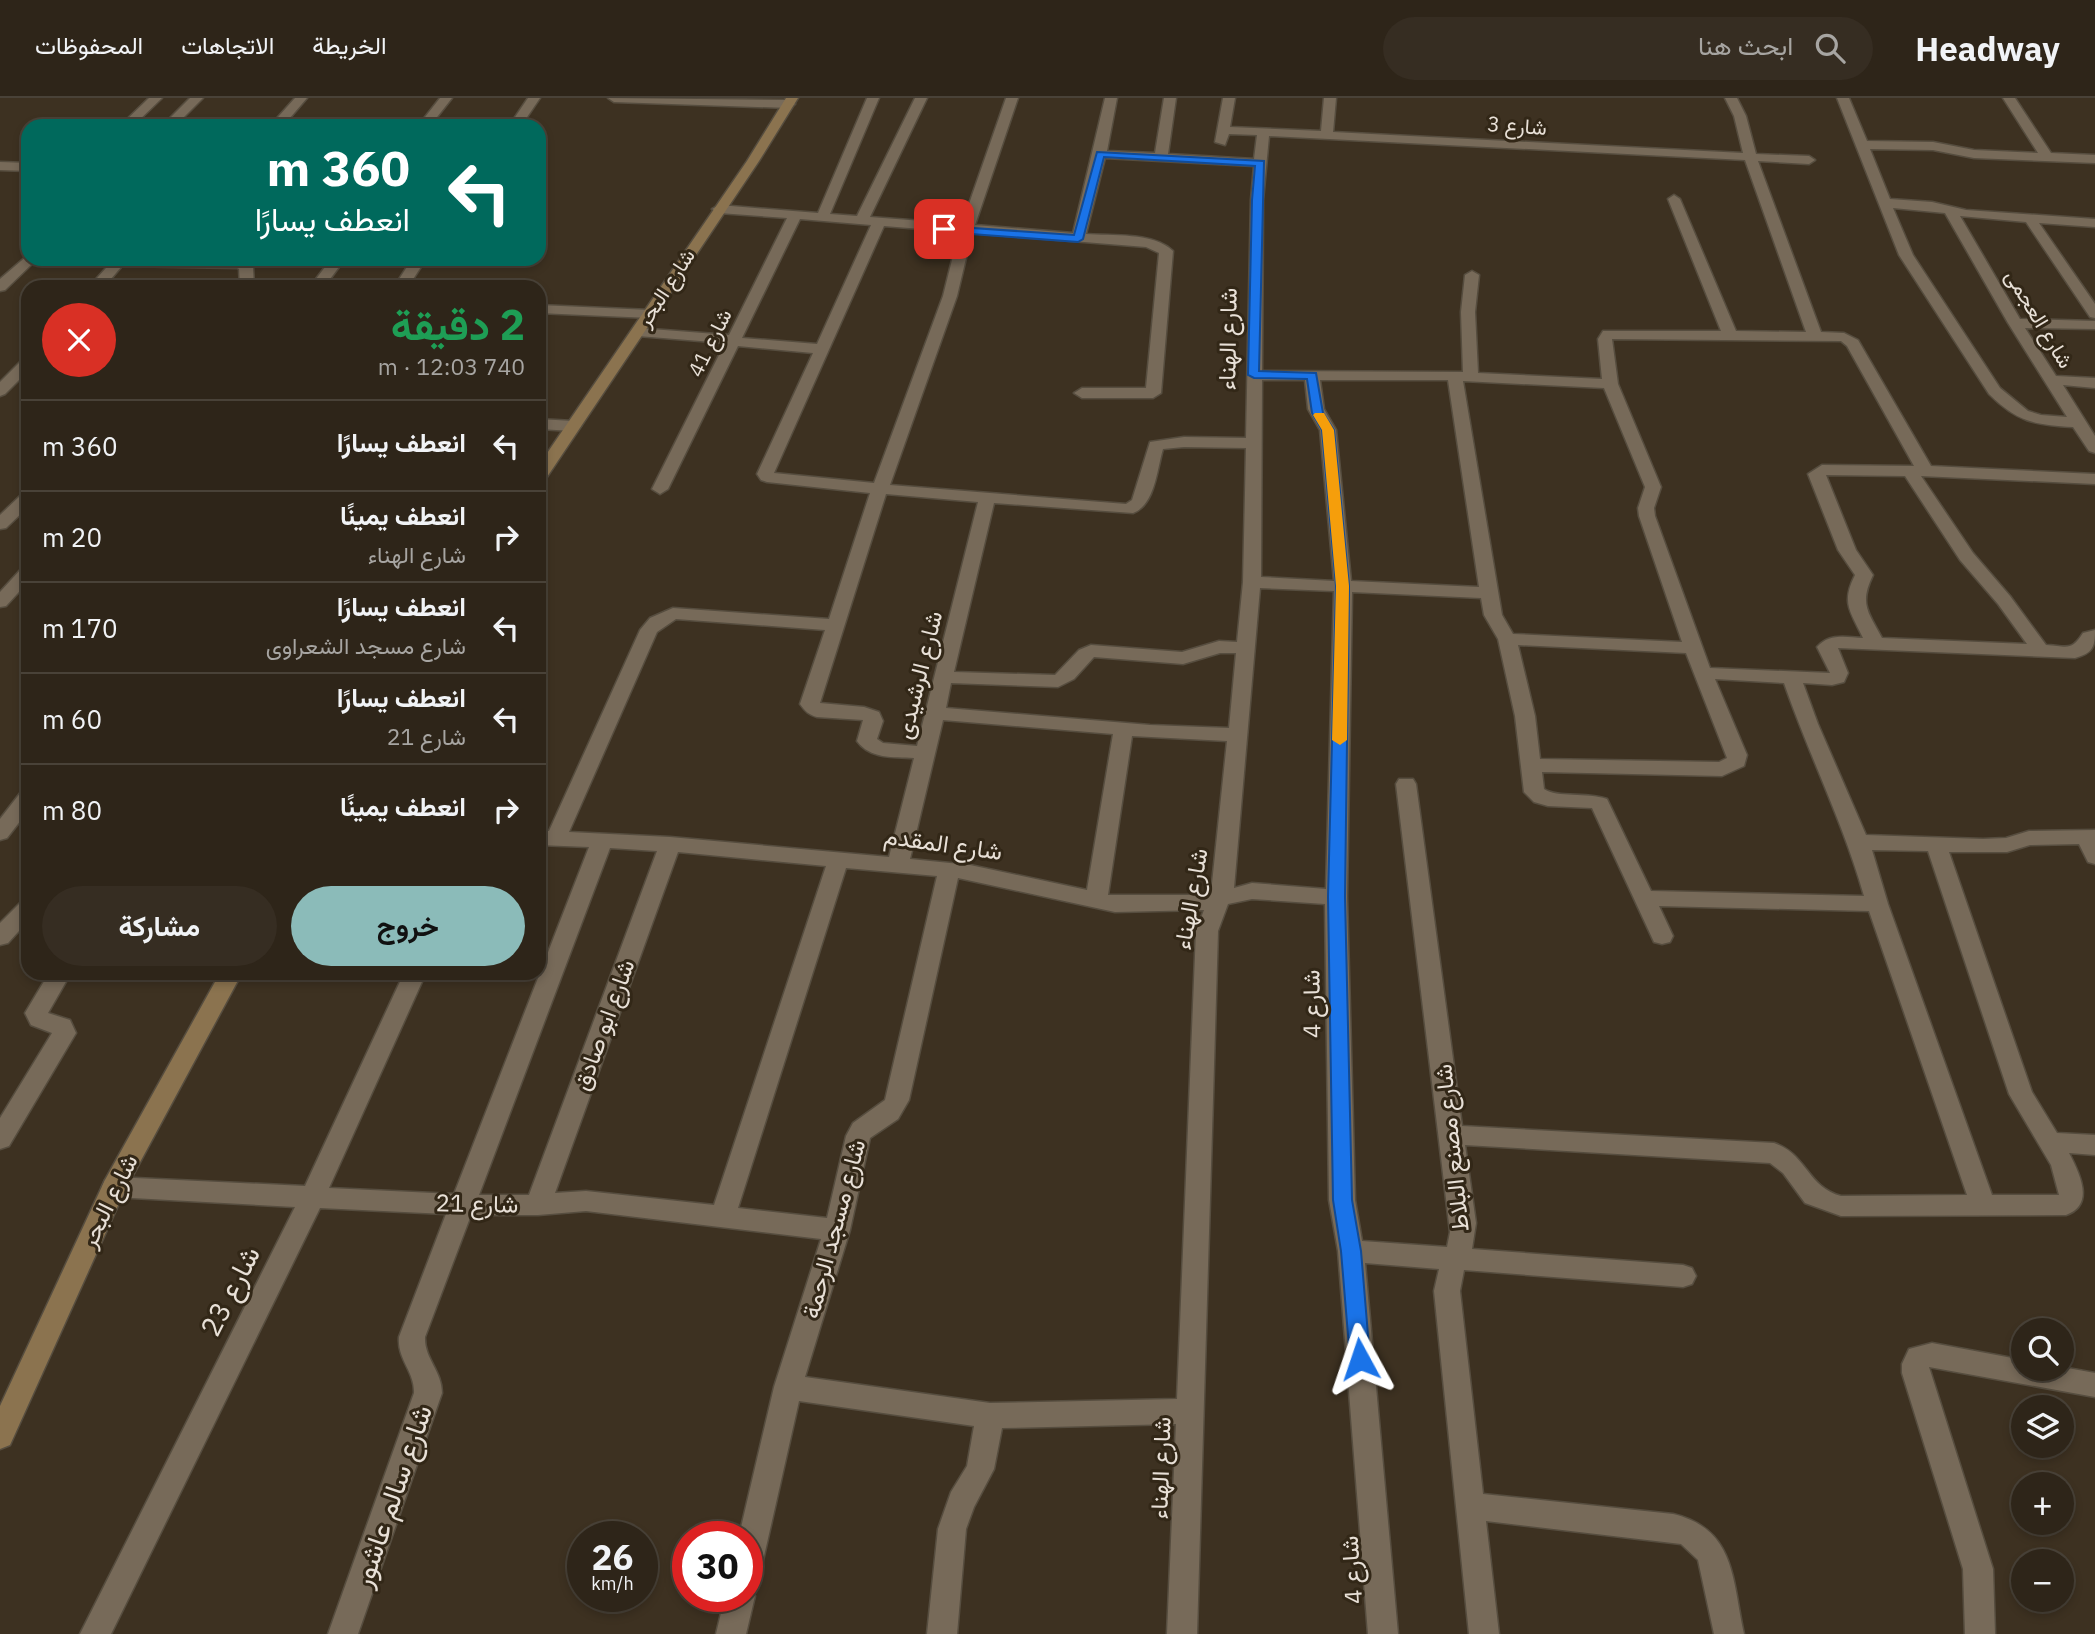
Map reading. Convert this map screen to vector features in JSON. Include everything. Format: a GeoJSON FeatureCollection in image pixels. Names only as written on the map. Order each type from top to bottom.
{"type":"FeatureCollection","features":[{"type":"Feature","properties":{"kind":"street"},"geometry":{"type":"LineString","coordinates":[[134,119],[156,98]]}},
{"type":"Feature","properties":{"kind":"street"},"geometry":{"type":"LineString","coordinates":[[175,119],[197,98]]}},
{"type":"Feature","properties":{"kind":"street"},"geometry":{"type":"LineString","coordinates":[[282,119],[301,98]]}},
{"type":"Feature","properties":{"kind":"street"},"geometry":{"type":"LineString","coordinates":[[430,119],[446,98]]}},
{"type":"Feature","properties":{"kind":"street"},"geometry":{"type":"LineString","coordinates":[[520,119],[534,98]]}},
{"type":"Feature","properties":{"kind":"street"},"geometry":{"type":"LineString","coordinates":[[614,98],[790,101]]}},
{"type":"Feature","properties":{"kind":"street"},"geometry":{"type":"LineString","coordinates":[[822,218],[873,98]]}},
{"type":"Feature","properties":{"kind":"street"},"geometry":{"type":"LineString","coordinates":[[861,221],[921,98]]}},
{"type":"Feature","properties":{"kind":"street"},"geometry":{"type":"LineString","coordinates":[[925,752],[887,751],[874,747],[867,741],[873,721],[868,714],[813,709],[810,699],[880,489],[950,296],[966,231],[1012,98]]}},
{"type":"Feature","properties":{"kind":"street"},"geometry":{"type":"LineString","coordinates":[[1078,239],[1111,98]]}},
{"type":"Feature","properties":{"kind":"street"},"geometry":{"type":"LineString","coordinates":[[1161,158],[1170,98]]}},
{"type":"Feature","properties":{"kind":"street"},"geometry":{"type":"LineString","coordinates":[[1218,161],[1229,98]]}},
{"type":"Feature","properties":{"kind":"street"},"geometry":{"type":"LineString","coordinates":[[1327,135],[1330,98]]}},
{"type":"Feature","properties":{"kind":"street"},"geometry":{"type":"LineString","coordinates":[[1731,98],[1741,114],[1749,156],[1773,229],[1815,336]]}},
{"type":"Feature","properties":{"kind":"street"},"geometry":{"type":"LineString","coordinates":[[1843,98],[1884,203],[1919,278],[1994,391],[2012,410],[2024,417],[2078,422]]}},
{"type":"Feature","properties":{"kind":"street"},"geometry":{"type":"LineString","coordinates":[[2009,98],[2047,157]]}},
{"type":"Feature","properties":{"kind":"street","name":"شارع البحر"},"geometry":{"type":"LineString","coordinates":[[546,466],[790,101]]}},
{"type":"Feature","properties":{"kind":"street","name":"شارع 3"},"geometry":{"type":"LineString","coordinates":[[1223,130],[1809,160]]}},
{"type":"Feature","properties":{"kind":"street","name":"شارع الهناء"},"geometry":{"type":"LineString","coordinates":[[1182,1634],[1208,930],[1220,898],[1252,582],[1257,200],[1263,132]]}},
{"type":"Feature","properties":{"kind":"street"},"geometry":{"type":"LineString","coordinates":[[1862,145],[1933,146],[1975,153],[2095,159]]}},
{"type":"Feature","properties":{"kind":"street"},"geometry":{"type":"LineString","coordinates":[[1100,154],[1260,163]]}},
{"type":"Feature","properties":{"kind":"street"},"geometry":{"type":"LineString","coordinates":[[0,166],[21,167]]}},
{"type":"Feature","properties":{"kind":"street"},"geometry":{"type":"LineString","coordinates":[[1674,200],[1730,334]]}},
{"type":"Feature","properties":{"kind":"street"},"geometry":{"type":"LineString","coordinates":[[1884,203],[1931,206],[1966,214],[2095,223]]}},
{"type":"Feature","properties":{"kind":"street"},"geometry":{"type":"LineString","coordinates":[[719,209],[1156,245],[1166,251],[1153,393],[1082,393]]}},
{"type":"Feature","properties":{"kind":"street","name":"شارع العجمى"},"geometry":{"type":"LineString","coordinates":[[1950,211],[2015,323],[2095,448]]}},
{"type":"Feature","properties":{"kind":"street","name":"شارع 41"},"geometry":{"type":"LineString","coordinates":[[660,489],[795,216]]}},
{"type":"Feature","properties":{"kind":"street"},"geometry":{"type":"LineString","coordinates":[[2029,217],[2095,314]]}},
{"type":"Feature","properties":{"kind":"street"},"geometry":{"type":"LineString","coordinates":[[879,223],[765,474],[772,479],[1098,509],[1132,508],[1140,501],[1157,444],[1253,443]]}},
{"type":"Feature","properties":{"kind":"street"},"geometry":{"type":"LineString","coordinates":[[0,288],[22,266]]}},
{"type":"Feature","properties":{"kind":"street"},"geometry":{"type":"LineString","coordinates":[[102,280],[115,266]]}},
{"type":"Feature","properties":{"kind":"street"},"geometry":{"type":"LineString","coordinates":[[1472,275],[1463,376],[1489,593],[1493,615],[1507,639],[1525,716],[1534,790],[1539,797],[1588,799],[1600,804],[1662,936]]}},
{"type":"Feature","properties":{"kind":"street"},"geometry":{"type":"LineString","coordinates":[[546,309],[650,313]]}},
{"type":"Feature","properties":{"kind":"street"},"geometry":{"type":"LineString","coordinates":[[2015,323],[2095,325]]}},
{"type":"Feature","properties":{"kind":"street"},"geometry":{"type":"LineString","coordinates":[[638,332],[820,349]]}},
{"type":"Feature","properties":{"kind":"street"},"geometry":{"type":"LineString","coordinates":[[1530,765],[1722,769],[1737,761],[1737,755],[1693,648],[1647,516],[1646,508],[1653,487],[1610,384],[1605,339],[1608,334],[1840,336],[1852,341],[1917,471],[1966,556],[2004,600],[2040,650]]}},
{"type":"Feature","properties":{"kind":"street"},"geometry":{"type":"LineString","coordinates":[[3,385],[21,368]]}},
{"type":"Feature","properties":{"kind":"street"},"geometry":{"type":"LineString","coordinates":[[1254,375],[1463,376],[1610,384]]}},
{"type":"Feature","properties":{"kind":"street","name":"شارع 4"},"geometry":{"type":"LineString","coordinates":[[1312,375],[1317,413],[1328,430],[1343,586],[1336,897],[1342,1200],[1351,1251],[1383,1634]]}},
{"type":"Feature","properties":{"kind":"street"},"geometry":{"type":"LineString","coordinates":[[2051,380],[2095,383]]}},
{"type":"Feature","properties":{"kind":"street"},"geometry":{"type":"LineString","coordinates":[[3,385],[21,384]]}},
{"type":"Feature","properties":{"kind":"street"},"geometry":{"type":"LineString","coordinates":[[546,424],[573,426]]}},
{"type":"Feature","properties":{"kind":"street"},"geometry":{"type":"LineString","coordinates":[[1876,645],[1856,605],[1855,593],[1864,575],[1847,550],[1816,474],[1822,470],[1917,471],[2095,479]]}},
{"type":"Feature","properties":{"kind":"street","name":"شارع الرشيدى"},"geometry":{"type":"LineString","coordinates":[[898,864],[987,498]]}},
{"type":"Feature","properties":{"kind":"street"},"geometry":{"type":"LineString","coordinates":[[0,524],[21,504]]}},
{"type":"Feature","properties":{"kind":"street"},"geometry":{"type":"LineString","coordinates":[[0,602],[21,580]]}},
{"type":"Feature","properties":{"kind":"street"},"geometry":{"type":"LineString","coordinates":[[1252,582],[1489,593]]}},
{"type":"Feature","properties":{"kind":"street"},"geometry":{"type":"LineString","coordinates":[[547,838],[649,630],[656,622],[673,613],[836,625]]}},
{"type":"Feature","properties":{"kind":"street"},"geometry":{"type":"LineString","coordinates":[[1703,673],[1837,678],[1839,673],[1826,647],[1830,642],[2075,652],[2085,647],[2089,637],[2095,635]]}},
{"type":"Feature","properties":{"kind":"street"},"geometry":{"type":"LineString","coordinates":[[1507,639],[1693,648]]}},
{"type":"Feature","properties":{"kind":"street"},"geometry":{"type":"LineString","coordinates":[[944,677],[1058,681],[1067,677],[1080,658],[1091,651],[1183,658],[1219,647],[1246,648]]}},
{"type":"Feature","properties":{"kind":"street"},"geometry":{"type":"LineString","coordinates":[[1792,678],[1808,723],[1859,842],[1877,904],[1983,1206]]}},
{"type":"Feature","properties":{"kind":"street"},"geometry":{"type":"LineString","coordinates":[[935,713],[1237,735]]}},
{"type":"Feature","properties":{"kind":"street"},"geometry":{"type":"LineString","coordinates":[[1096,901],[1124,728]]}},
{"type":"Feature","properties":{"kind":"street","name":"شارع مصنع البلاط"},"geometry":{"type":"LineString","coordinates":[[1406,784],[1464,1233],[1463,1242],[1453,1258],[1447,1292],[1485,1634]]}},
{"type":"Feature","properties":{"kind":"street"},"geometry":{"type":"LineString","coordinates":[[0,833],[21,807]]}},
{"type":"Feature","properties":{"kind":"street"},"geometry":{"type":"LineString","coordinates":[[1859,842],[1996,846],[2029,838],[2091,837],[2095,857]]}},
{"type":"Feature","properties":{"kind":"street","name":"شارع المقدم"},"geometry":{"type":"LineString","coordinates":[[547,838],[670,844],[898,864],[994,876],[1115,904],[1200,903],[1252,891],[1336,897]]}},
{"type":"Feature","properties":{"kind":"street","name":"شارع سالم عاشور"},"geometry":{"type":"LineString","coordinates":[[343,1634],[428,1393],[428,1377],[412,1358],[412,1337],[602,841]]}},
{"type":"Feature","properties":{"kind":"street","name":"شارع ابو صادق"},"geometry":{"type":"LineString","coordinates":[[538,1205],[670,844]]}},
{"type":"Feature","properties":{"kind":"street"},"geometry":{"type":"LineString","coordinates":[[1452,1135],[1774,1153],[1789,1161],[1808,1192],[1829,1204],[2057,1206],[2071,1202],[2065,1167],[2021,1094],[1936,845]]}},
{"type":"Feature","properties":{"kind":"street"},"geometry":{"type":"LineString","coordinates":[[723,1217],[839,858]]}},
{"type":"Feature","properties":{"kind":"street","name":"شارع مسجد الرحمة"},"geometry":{"type":"LineString","coordinates":[[757,1521],[788,1387],[838,1230],[858,1136],[868,1124],[890,1113],[897,1100],[949,870]]}},
{"type":"Feature","properties":{"kind":"street"},"geometry":{"type":"LineString","coordinates":[[1646,898],[1877,904]]}},
{"type":"Feature","properties":{"kind":"street"},"geometry":{"type":"LineString","coordinates":[[0,937],[21,915]]}},
{"type":"Feature","properties":{"kind":"street"},"geometry":{"type":"LineString","coordinates":[[0,1139],[64,1032],[62,1026],[36,1017],[37,1009],[56,980]]}},
{"type":"Feature","properties":{"kind":"street","name":"شارع البحر"},"geometry":{"type":"LineString","coordinates":[[0,1436],[114,1187],[228,980]]}},
{"type":"Feature","properties":{"kind":"street","name":"شارع 23"},"geometry":{"type":"LineString","coordinates":[[95,1634],[313,1196],[412,980]]}},
{"type":"Feature","properties":{"kind":"street"},"geometry":{"type":"LineString","coordinates":[[2050,1142],[2095,1145]]}},
{"type":"Feature","properties":{"kind":"street","name":"شارع 21"},"geometry":{"type":"LineString","coordinates":[[114,1187],[464,1205],[538,1205],[586,1201],[838,1230]]}},
{"type":"Feature","properties":{"kind":"street"},"geometry":{"type":"LineString","coordinates":[[1351,1251],[1683,1276]]}},
{"type":"Feature","properties":{"kind":"street"},"geometry":{"type":"LineString","coordinates":[[1980,1634],[1978,1569],[1916,1373],[1917,1361],[1919,1357],[1932,1355],[2095,1385]]}},
{"type":"Feature","properties":{"kind":"street"},"geometry":{"type":"LineString","coordinates":[[788,1387],[990,1416],[1189,1411]]}},
{"type":"Feature","properties":{"kind":"street"},"geometry":{"type":"LineString","coordinates":[[942,1634],[952,1529],[961,1503],[980,1469],[990,1416]]}},
{"type":"Feature","properties":{"kind":"street"},"geometry":{"type":"LineString","coordinates":[[1471,1506],[1673,1528],[1690,1533],[1706,1545],[1712,1557],[1729,1634]]}},
{"type":"Feature","properties":{"kind":"street"},"geometry":{"type":"LineString","coordinates":[[731,1634],[736,1612]]}},
{"type":"Feature","properties":{"kind":"slow traffic"},"geometry":{"type":"LineString","coordinates":[[1319,415],[1328,430],[1343,586],[1340,740]]}},
{"type":"Feature","properties":{"kind":"route"},"geometry":{"type":"LineString","coordinates":[[944,229],[1078,239],[1100,154],[1260,163],[1254,375],[1312,375],[1317,413],[1328,430],[1343,586],[1336,897],[1342,1200],[1351,1251],[1360,1359]]}}]}
